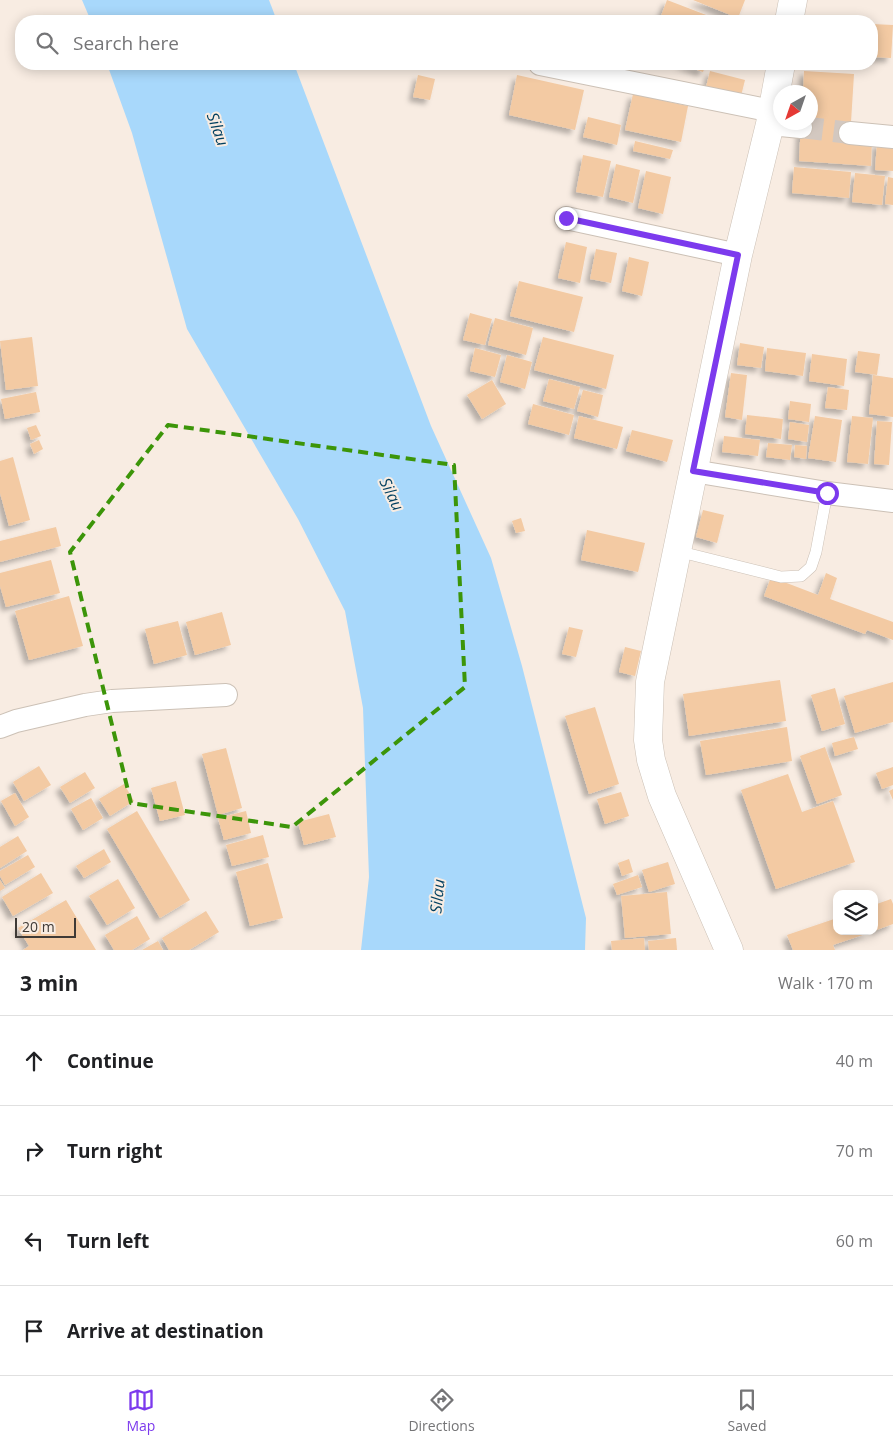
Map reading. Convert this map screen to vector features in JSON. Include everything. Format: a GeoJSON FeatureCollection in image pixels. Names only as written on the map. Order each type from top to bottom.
{"type":"FeatureCollection","features":[{"type":"Feature","properties":{"kind":"main road"},"geometry":{"type":"LineString","coordinates":[[790,15],[793,0]]}},
{"type":"Feature","properties":{"kind":"main road"},"geometry":{"type":"LineString","coordinates":[[729,950],[662,796],[648,740],[650,682],[738,255],[771,118],[780,70]]}},
{"type":"Feature","properties":{"kind":"street"},"geometry":{"type":"LineString","coordinates":[[566,70],[771,118]]}},
{"type":"Feature","properties":{"kind":"street"},"geometry":{"type":"LineString","coordinates":[[850,133],[893,137]]}},
{"type":"Feature","properties":{"kind":"street"},"geometry":{"type":"LineString","coordinates":[[566,218],[738,255]]}},
{"type":"Feature","properties":{"kind":"street"},"geometry":{"type":"LineString","coordinates":[[693,471],[893,502]]}},
{"type":"Feature","properties":{"kind":"street"},"geometry":{"type":"LineString","coordinates":[[0,727],[16,720],[112,701],[226,695]]}},
{"type":"Feature","properties":{"kind":"lane"},"geometry":{"type":"LineString","coordinates":[[677,551],[781,577],[801,576],[811,567],[816,552],[827,493]]}},
{"type":"Feature","properties":{"kind":"highlighted area"},"geometry":{"type":"Polygon","coordinates":[[[168,425],[454,465],[465,687],[292,827],[131,803],[70,552],[168,425]]]}},
{"type":"Feature","properties":{"kind":"water"},"geometry":{"type":"Polygon","coordinates":[[[82,0],[269,0],[275,15],[88,15],[82,0]]]}},
{"type":"Feature","properties":{"kind":"water","name":"Silau"},"geometry":{"type":"Polygon","coordinates":[[[109,70],[296,70],[431,426],[491,558],[522,666],[586,918],[585,950],[361,950],[369,877],[363,708],[345,611],[298,519],[187,329],[132,133],[109,70]]]}},
{"type":"Feature","properties":{"kind":"building"},"geometry":{"type":"Polygon","coordinates":[[[667,0],[706,15],[661,15],[667,0]]]}},
{"type":"Feature","properties":{"kind":"building"},"geometry":{"type":"Polygon","coordinates":[[[693,0],[745,0],[739,15],[730,15],[693,0]]]}},
{"type":"Feature","properties":{"kind":"building"},"geometry":{"type":"Polygon","coordinates":[[[878,24],[893,25],[891,58],[878,57],[878,24]]]}},
{"type":"Feature","properties":{"kind":"building"},"geometry":{"type":"Polygon","coordinates":[[[710,71],[745,80],[740,100],[705,91],[710,71]]]}},
{"type":"Feature","properties":{"kind":"building"},"geometry":{"type":"Polygon","coordinates":[[[804,71],[854,74],[850,138],[872,140],[871,166],[799,161],[801,130],[818,130],[818,85],[803,85],[804,71]]]}},
{"type":"Feature","properties":{"kind":"building"},"geometry":{"type":"Polygon","coordinates":[[[418,75],[435,79],[430,100],[413,97],[418,75]]]}},
{"type":"Feature","properties":{"kind":"building"},"geometry":{"type":"Polygon","coordinates":[[[517,75],[584,90],[575,130],[509,115],[517,75]]]}},
{"type":"Feature","properties":{"kind":"building"},"geometry":{"type":"Polygon","coordinates":[[[633,94],[688,106],[681,142],[625,130],[633,94]]]}},
{"type":"Feature","properties":{"kind":"building"},"geometry":{"type":"Polygon","coordinates":[[[588,117],[621,125],[617,145],[583,137],[588,117]]]}},
{"type":"Feature","properties":{"kind":"building"},"geometry":{"type":"Polygon","coordinates":[[[635,141],[673,150],[670,159],[633,151],[635,141]]]}},
{"type":"Feature","properties":{"kind":"building"},"geometry":{"type":"Polygon","coordinates":[[[877,143],[893,144],[893,171],[875,170],[877,143]]]}},
{"type":"Feature","properties":{"kind":"building"},"geometry":{"type":"Polygon","coordinates":[[[583,155],[611,161],[603,197],[576,192],[583,155]]]}},
{"type":"Feature","properties":{"kind":"building"},"geometry":{"type":"Polygon","coordinates":[[[616,164],[640,170],[633,203],[609,197],[616,164]]]}},
{"type":"Feature","properties":{"kind":"building"},"geometry":{"type":"Polygon","coordinates":[[[794,167],[851,172],[849,198],[792,193],[794,167]]]}},
{"type":"Feature","properties":{"kind":"building"},"geometry":{"type":"Polygon","coordinates":[[[646,171],[671,177],[663,214],[638,208],[646,171]]]}},
{"type":"Feature","properties":{"kind":"building"},"geometry":{"type":"Polygon","coordinates":[[[855,173],[885,176],[882,205],[852,202],[855,173]]]}},
{"type":"Feature","properties":{"kind":"building"},"geometry":{"type":"Polygon","coordinates":[[[888,177],[893,178],[893,205],[885,204],[888,177]]]}},
{"type":"Feature","properties":{"kind":"building"},"geometry":{"type":"Polygon","coordinates":[[[566,242],[587,247],[580,283],[558,278],[566,242]]]}},
{"type":"Feature","properties":{"kind":"building"},"geometry":{"type":"Polygon","coordinates":[[[596,249],[617,253],[611,283],[590,279],[596,249]]]}},
{"type":"Feature","properties":{"kind":"building"},"geometry":{"type":"Polygon","coordinates":[[[629,257],[649,262],[642,296],[622,291],[629,257]]]}},
{"type":"Feature","properties":{"kind":"building"},"geometry":{"type":"Polygon","coordinates":[[[519,281],[583,297],[574,332],[510,316],[519,281]]]}},
{"type":"Feature","properties":{"kind":"building"},"geometry":{"type":"Polygon","coordinates":[[[470,313],[492,319],[485,345],[463,340],[470,313]]]}},
{"type":"Feature","properties":{"kind":"building"},"geometry":{"type":"Polygon","coordinates":[[[495,318],[533,328],[526,355],[488,345],[495,318]]]}},
{"type":"Feature","properties":{"kind":"building"},"geometry":{"type":"Polygon","coordinates":[[[32,337],[38,386],[6,390],[0,341],[32,337]]]}},
{"type":"Feature","properties":{"kind":"building"},"geometry":{"type":"Polygon","coordinates":[[[543,337],[614,355],[606,389],[534,370],[543,337]]]}},
{"type":"Feature","properties":{"kind":"building"},"geometry":{"type":"Polygon","coordinates":[[[740,343],[764,347],[761,368],[737,365],[740,343]]]}},
{"type":"Feature","properties":{"kind":"building"},"geometry":{"type":"Polygon","coordinates":[[[475,348],[501,355],[495,377],[470,371],[475,348]]]}},
{"type":"Feature","properties":{"kind":"building"},"geometry":{"type":"Polygon","coordinates":[[[767,348],[806,353],[803,376],[765,371],[767,348]]]}},
{"type":"Feature","properties":{"kind":"building"},"geometry":{"type":"Polygon","coordinates":[[[858,351],[880,354],[877,375],[855,372],[858,351]]]}},
{"type":"Feature","properties":{"kind":"building"},"geometry":{"type":"Polygon","coordinates":[[[812,354],[847,359],[844,386],[809,381],[812,354]]]}},
{"type":"Feature","properties":{"kind":"building"},"geometry":{"type":"Polygon","coordinates":[[[507,355],[532,362],[525,389],[500,382],[507,355]]]}},
{"type":"Feature","properties":{"kind":"building"},"geometry":{"type":"Polygon","coordinates":[[[731,373],[747,375],[742,420],[725,417],[731,373]]]}},
{"type":"Feature","properties":{"kind":"building"},"geometry":{"type":"Polygon","coordinates":[[[873,375],[893,378],[893,417],[869,414],[873,375]]]}},
{"type":"Feature","properties":{"kind":"building"},"geometry":{"type":"Polygon","coordinates":[[[549,379],[580,387],[574,409],[543,401],[549,379]]]}},
{"type":"Feature","properties":{"kind":"building"},"geometry":{"type":"Polygon","coordinates":[[[492,380],[506,404],[482,419],[467,395],[492,380]]]}},
{"type":"Feature","properties":{"kind":"building"},"geometry":{"type":"Polygon","coordinates":[[[828,387],[849,390],[847,410],[825,408],[828,387]]]}},
{"type":"Feature","properties":{"kind":"building"},"geometry":{"type":"Polygon","coordinates":[[[583,390],[603,395],[598,417],[577,411],[583,390]]]}},
{"type":"Feature","properties":{"kind":"building"},"geometry":{"type":"Polygon","coordinates":[[[36,392],[40,412],[5,419],[1,399],[36,392]]]}},
{"type":"Feature","properties":{"kind":"building"},"geometry":{"type":"Polygon","coordinates":[[[790,401],[811,404],[809,422],[788,419],[790,401]]]}},
{"type":"Feature","properties":{"kind":"building"},"geometry":{"type":"Polygon","coordinates":[[[533,404],[574,415],[569,435],[528,424],[533,404]]]}},
{"type":"Feature","properties":{"kind":"building"},"geometry":{"type":"Polygon","coordinates":[[[747,415],[783,419],[781,439],[745,434],[747,415]]]}},
{"type":"Feature","properties":{"kind":"building"},"geometry":{"type":"Polygon","coordinates":[[[579,416],[623,427],[617,449],[574,438],[579,416]]]}},
{"type":"Feature","properties":{"kind":"building"},"geometry":{"type":"Polygon","coordinates":[[[815,416],[842,420],[836,462],[808,458],[815,416]]]}},
{"type":"Feature","properties":{"kind":"building"},"geometry":{"type":"Polygon","coordinates":[[[852,416],[873,418],[868,464],[847,462],[852,416]]]}},
{"type":"Feature","properties":{"kind":"building"},"geometry":{"type":"Polygon","coordinates":[[[877,421],[892,422],[889,465],[874,464],[877,421]]]}},
{"type":"Feature","properties":{"kind":"building"},"geometry":{"type":"Polygon","coordinates":[[[790,422],[809,425],[807,442],[788,439],[790,422]]]}},
{"type":"Feature","properties":{"kind":"building"},"geometry":{"type":"Polygon","coordinates":[[[36,425],[41,436],[31,440],[27,428],[36,425]]]}},
{"type":"Feature","properties":{"kind":"building"},"geometry":{"type":"Polygon","coordinates":[[[632,430],[673,440],[667,462],[626,451],[632,430]]]}},
{"type":"Feature","properties":{"kind":"building"},"geometry":{"type":"Polygon","coordinates":[[[724,436],[760,440],[758,456],[722,452],[724,436]]]}},
{"type":"Feature","properties":{"kind":"building"},"geometry":{"type":"Polygon","coordinates":[[[39,440],[43,449],[34,454],[30,444],[39,440]]]}},
{"type":"Feature","properties":{"kind":"building"},"geometry":{"type":"Polygon","coordinates":[[[768,443],[792,445],[790,460],[766,457],[768,443]]]}},
{"type":"Feature","properties":{"kind":"building"},"geometry":{"type":"Polygon","coordinates":[[[795,445],[807,446],[806,459],[794,457],[795,445]]]}},
{"type":"Feature","properties":{"kind":"building"},"geometry":{"type":"Polygon","coordinates":[[[13,457],[30,520],[9,526],[0,493],[0,461],[13,457]]]}},
{"type":"Feature","properties":{"kind":"building"},"geometry":{"type":"Polygon","coordinates":[[[703,510],[724,515],[717,543],[696,537],[703,510]]]}},
{"type":"Feature","properties":{"kind":"building"},"geometry":{"type":"Polygon","coordinates":[[[521,518],[525,531],[516,533],[512,521],[521,518]]]}},
{"type":"Feature","properties":{"kind":"building"},"geometry":{"type":"Polygon","coordinates":[[[56,527],[61,546],[0,562],[0,541],[56,527]]]}},
{"type":"Feature","properties":{"kind":"building"},"geometry":{"type":"Polygon","coordinates":[[[587,530],[645,543],[638,572],[581,560],[587,530]]]}},
{"type":"Feature","properties":{"kind":"building"},"geometry":{"type":"Polygon","coordinates":[[[51,560],[60,593],[6,607],[0,586],[0,573],[51,560]]]}},
{"type":"Feature","properties":{"kind":"building"},"geometry":{"type":"Polygon","coordinates":[[[826,573],[837,578],[830,599],[893,622],[893,640],[867,630],[865,634],[764,596],[771,577],[818,595],[826,573]]]}},
{"type":"Feature","properties":{"kind":"building"},"geometry":{"type":"Polygon","coordinates":[[[69,596],[83,646],[29,660],[15,611],[69,596]]]}},
{"type":"Feature","properties":{"kind":"building"},"geometry":{"type":"Polygon","coordinates":[[[222,612],[231,645],[195,655],[186,622],[222,612]]]}},
{"type":"Feature","properties":{"kind":"building"},"geometry":{"type":"Polygon","coordinates":[[[178,621],[187,655],[154,664],[145,629],[178,621]]]}},
{"type":"Feature","properties":{"kind":"building"},"geometry":{"type":"Polygon","coordinates":[[[569,627],[583,630],[576,657],[562,654],[569,627]]]}},
{"type":"Feature","properties":{"kind":"building"},"geometry":{"type":"Polygon","coordinates":[[[625,647],[641,651],[635,676],[619,672],[625,647]]]}},
{"type":"Feature","properties":{"kind":"building"},"geometry":{"type":"Polygon","coordinates":[[[780,680],[786,721],[689,736],[683,694],[780,680]]]}},
{"type":"Feature","properties":{"kind":"building"},"geometry":{"type":"Polygon","coordinates":[[[893,682],[893,722],[855,733],[844,696],[893,682]]]}},
{"type":"Feature","properties":{"kind":"building"},"geometry":{"type":"Polygon","coordinates":[[[835,688],[845,724],[822,731],[811,695],[835,688]]]}},
{"type":"Feature","properties":{"kind":"building"},"geometry":{"type":"Polygon","coordinates":[[[595,707],[619,784],[589,794],[565,716],[595,707]]]}},
{"type":"Feature","properties":{"kind":"building"},"geometry":{"type":"Polygon","coordinates":[[[787,727],[792,761],[706,775],[700,741],[787,727]]]}},
{"type":"Feature","properties":{"kind":"building"},"geometry":{"type":"Polygon","coordinates":[[[854,737],[858,749],[835,756],[832,743],[854,737]]]}},
{"type":"Feature","properties":{"kind":"building"},"geometry":{"type":"Polygon","coordinates":[[[825,747],[842,795],[817,804],[800,756],[825,747]]]}},
{"type":"Feature","properties":{"kind":"building"},"geometry":{"type":"Polygon","coordinates":[[[226,748],[242,808],[218,815],[202,754],[226,748]]]}},
{"type":"Feature","properties":{"kind":"building"},"geometry":{"type":"Polygon","coordinates":[[[39,766],[51,785],[24,801],[13,782],[39,766]]]}},
{"type":"Feature","properties":{"kind":"building"},"geometry":{"type":"Polygon","coordinates":[[[893,767],[893,785],[882,789],[876,773],[893,767]]]}},
{"type":"Feature","properties":{"kind":"building"},"geometry":{"type":"Polygon","coordinates":[[[85,772],[95,788],[70,803],[60,787],[85,772]]]}},
{"type":"Feature","properties":{"kind":"building"},"geometry":{"type":"Polygon","coordinates":[[[788,774],[802,812],[833,801],[855,862],[776,889],[741,790],[788,774]]]}},
{"type":"Feature","properties":{"kind":"building"},"geometry":{"type":"Polygon","coordinates":[[[176,781],[185,815],[160,821],[151,788],[176,781]]]}},
{"type":"Feature","properties":{"kind":"building"},"geometry":{"type":"Polygon","coordinates":[[[124,784],[134,801],[110,816],[99,799],[124,784]]]}},
{"type":"Feature","properties":{"kind":"building"},"geometry":{"type":"Polygon","coordinates":[[[893,789],[893,800],[889,791],[893,789]]]}},
{"type":"Feature","properties":{"kind":"building"},"geometry":{"type":"Polygon","coordinates":[[[621,792],[629,816],[605,824],[597,799],[621,792]]]}},
{"type":"Feature","properties":{"kind":"building"},"geometry":{"type":"Polygon","coordinates":[[[15,793],[29,817],[15,826],[1,801],[15,793]]]}},
{"type":"Feature","properties":{"kind":"building"},"geometry":{"type":"Polygon","coordinates":[[[91,798],[103,818],[83,830],[71,809],[91,798]]]}},
{"type":"Feature","properties":{"kind":"building"},"geometry":{"type":"Polygon","coordinates":[[[137,811],[190,900],[160,918],[107,829],[137,811]]]}},
{"type":"Feature","properties":{"kind":"building"},"geometry":{"type":"Polygon","coordinates":[[[246,811],[251,833],[224,840],[218,818],[246,811]]]}},
{"type":"Feature","properties":{"kind":"building"},"geometry":{"type":"Polygon","coordinates":[[[329,814],[336,837],[304,845],[298,822],[329,814]]]}},
{"type":"Feature","properties":{"kind":"building"},"geometry":{"type":"Polygon","coordinates":[[[263,835],[269,857],[232,866],[226,845],[263,835]]]}},
{"type":"Feature","properties":{"kind":"building"},"geometry":{"type":"Polygon","coordinates":[[[18,836],[27,851],[0,868],[0,847],[18,836]]]}},
{"type":"Feature","properties":{"kind":"building"},"geometry":{"type":"Polygon","coordinates":[[[104,849],[111,862],[84,878],[76,866],[104,849]]]}},
{"type":"Feature","properties":{"kind":"building"},"geometry":{"type":"Polygon","coordinates":[[[28,855],[35,867],[5,885],[0,876],[0,871],[28,855]]]}},
{"type":"Feature","properties":{"kind":"building"},"geometry":{"type":"Polygon","coordinates":[[[629,859],[633,872],[622,876],[618,863],[629,859]]]}},
{"type":"Feature","properties":{"kind":"building"},"geometry":{"type":"Polygon","coordinates":[[[668,862],[675,884],[649,892],[642,870],[668,862]]]}},
{"type":"Feature","properties":{"kind":"building"},"geometry":{"type":"Polygon","coordinates":[[[268,863],[283,918],[250,926],[236,872],[268,863]]]}},
{"type":"Feature","properties":{"kind":"building"},"geometry":{"type":"Polygon","coordinates":[[[41,873],[53,893],[13,916],[2,897],[41,873]]]}},
{"type":"Feature","properties":{"kind":"building"},"geometry":{"type":"Polygon","coordinates":[[[638,875],[642,887],[617,895],[613,884],[638,875]]]}},
{"type":"Feature","properties":{"kind":"building"},"geometry":{"type":"Polygon","coordinates":[[[118,879],[135,908],[107,925],[89,896],[118,879]]]}},
{"type":"Feature","properties":{"kind":"building"},"geometry":{"type":"Polygon","coordinates":[[[0,880],[5,888],[0,891],[0,880]]]}},
{"type":"Feature","properties":{"kind":"building"},"geometry":{"type":"Polygon","coordinates":[[[667,892],[671,934],[625,938],[621,896],[667,892]]]}},
{"type":"Feature","properties":{"kind":"building"},"geometry":{"type":"Polygon","coordinates":[[[891,899],[893,904],[893,924],[878,930],[878,904],[891,899]]]}},
{"type":"Feature","properties":{"kind":"building"},"geometry":{"type":"Polygon","coordinates":[[[66,900],[96,950],[23,950],[29,946],[18,928],[66,900]]]}},
{"type":"Feature","properties":{"kind":"building"},"geometry":{"type":"Polygon","coordinates":[[[206,911],[219,932],[189,950],[169,950],[162,938],[206,911]]]}},
{"type":"Feature","properties":{"kind":"building"},"geometry":{"type":"Polygon","coordinates":[[[137,916],[150,939],[132,950],[114,950],[105,935],[137,916]]]}},
{"type":"Feature","properties":{"kind":"building"},"geometry":{"type":"Polygon","coordinates":[[[833,919],[833,935],[863,935],[833,945],[835,950],[793,950],[787,935],[833,919]]]}},
{"type":"Feature","properties":{"kind":"building"},"geometry":{"type":"Polygon","coordinates":[[[644,938],[645,950],[612,950],[611,941],[644,938]]]}},
{"type":"Feature","properties":{"kind":"building"},"geometry":{"type":"Polygon","coordinates":[[[676,938],[677,950],[649,950],[648,941],[676,938]]]}},
{"type":"Feature","properties":{"kind":"building"},"geometry":{"type":"Polygon","coordinates":[[[158,941],[163,950],[142,950],[158,941]]]}},
{"type":"Feature","properties":{"kind":"tunnel"},"geometry":{"type":"LineString","coordinates":[[818,129],[850,133]]}},
{"type":"Feature","properties":{"kind":"route"},"geometry":{"type":"LineString","coordinates":[[566,218],[738,255],[693,471],[827,493]]}}]}
